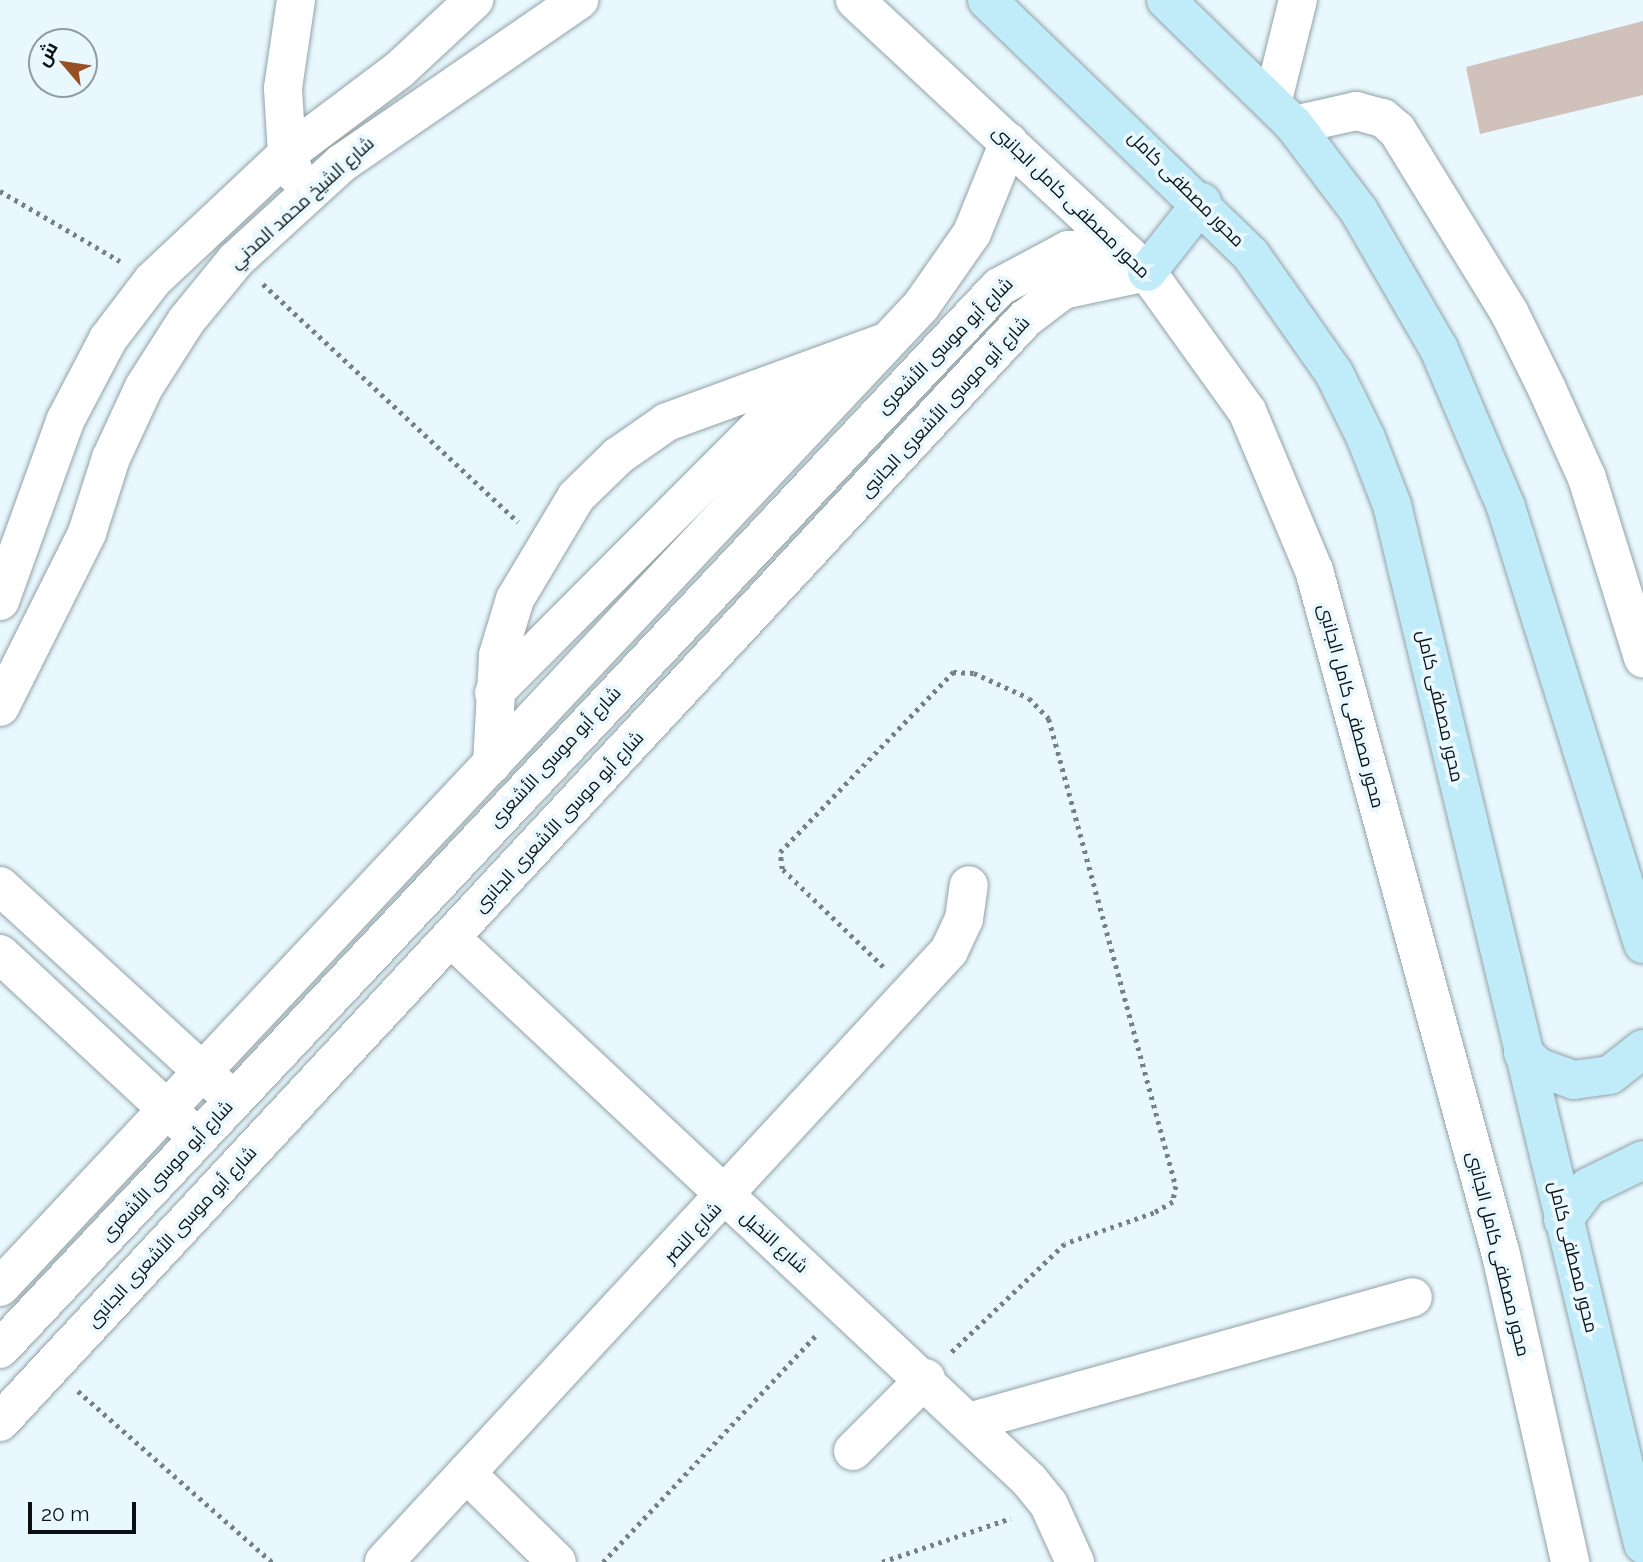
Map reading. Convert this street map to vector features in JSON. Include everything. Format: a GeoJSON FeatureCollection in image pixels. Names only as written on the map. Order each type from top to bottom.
{"type":"FeatureCollection","features":[{"type":"Feature","properties":{"kind":"main road","name":"محور مصطفى كامل"},"geometry":{"type":"LineString","coordinates":[[987,0],[1202,202],[1296,311],[1334,373],[1387,494],[1643,1544]]}},
{"type":"Feature","properties":{"kind":"main road"},"geometry":{"type":"LineString","coordinates":[[1166,0],[1284,112],[1386,254],[1474,423],[1643,944]]}},
{"type":"Feature","properties":{"kind":"main road"},"geometry":{"type":"LineString","coordinates":[[1147,272],[1202,202]]}},
{"type":"Feature","properties":{"kind":"main road"},"geometry":{"type":"LineString","coordinates":[[1523,1053],[1538,1067],[1574,1080],[1610,1075],[1643,1049]]}},
{"type":"Feature","properties":{"kind":"main road"},"geometry":{"type":"LineString","coordinates":[[1563,1220],[1596,1181],[1643,1160]]}},
{"type":"Feature","properties":{"kind":"street"},"geometry":{"type":"LineString","coordinates":[[296,0],[284,88],[287,154],[304,197]]}},
{"type":"Feature","properties":{"kind":"street"},"geometry":{"type":"LineString","coordinates":[[0,601],[65,421],[108,338],[153,281],[287,154],[399,70],[474,0]]}},
{"type":"Feature","properties":{"kind":"street","name":"شارع الشيخ محمد المدني"},"geometry":{"type":"LineString","coordinates":[[0,706],[87,533],[111,458],[144,387],[236,260],[304,197],[396,120],[579,0]]}},
{"type":"Feature","properties":{"kind":"street","name":"محور مصطفى كامل الجانبى"},"geometry":{"type":"LineString","coordinates":[[855,0],[1147,272],[1247,411],[1314,570],[1501,1255],[1570,1562]]}},
{"type":"Feature","properties":{"kind":"street"},"geometry":{"type":"LineString","coordinates":[[1298,0],[1284,112],[1356,111],[1397,130],[1509,312],[1547,389],[1587,478],[1643,658]]}},
{"type":"Feature","properties":{"kind":"street"},"geometry":{"type":"LineString","coordinates":[[0,1287],[201,1070],[888,342],[972,233],[1009,142]]}},
{"type":"Feature","properties":{"kind":"street","name":"شارع أبو موسى الأشعرى"},"geometry":{"type":"LineString","coordinates":[[0,1349],[999,287],[1024,268],[1083,248],[1114,252],[1147,272]]}},
{"type":"Feature","properties":{"kind":"street","name":"شارع أبو موسى الأشعرى الجانبى"},"geometry":{"type":"LineString","coordinates":[[0,1422],[1025,319],[1063,290],[1147,272]]}},
{"type":"Feature","properties":{"kind":"street"},"geometry":{"type":"LineString","coordinates":[[492,764],[494,692],[515,598],[542,544],[576,497],[618,456],[667,422],[825,362],[888,342]]}},
{"type":"Feature","properties":{"kind":"street"},"geometry":{"type":"LineString","coordinates":[[494,692],[825,362]]}},
{"type":"Feature","properties":{"kind":"street","name":"شارع النصر"},"geometry":{"type":"LineString","coordinates":[[384,1562],[725,1199],[949,951],[964,919],[969,885]]}},
{"type":"Feature","properties":{"kind":"street"},"geometry":{"type":"LineString","coordinates":[[0,886],[233,1100]]}},
{"type":"Feature","properties":{"kind":"street","name":"شارع النخيل"},"geometry":{"type":"LineString","coordinates":[[451,938],[725,1199],[926,1378],[1049,1505],[1075,1562]]}},
{"type":"Feature","properties":{"kind":"street"},"geometry":{"type":"LineString","coordinates":[[0,954],[198,1138]]}},
{"type":"Feature","properties":{"kind":"street"},"geometry":{"type":"LineString","coordinates":[[969,1422],[1413,1297]]}},
{"type":"Feature","properties":{"kind":"street"},"geometry":{"type":"LineString","coordinates":[[853,1451],[926,1378]]}},
{"type":"Feature","properties":{"kind":"street"},"geometry":{"type":"LineString","coordinates":[[466,1473],[557,1562]]}},
{"type":"Feature","properties":{"kind":"path"},"geometry":{"type":"LineString","coordinates":[[0,191],[153,281]]}},
{"type":"Feature","properties":{"kind":"path"},"geometry":{"type":"LineString","coordinates":[[236,260],[542,544]]}},
{"type":"Feature","properties":{"kind":"path"},"geometry":{"type":"LineString","coordinates":[[910,993],[782,869],[780,852],[953,672],[962,670],[1029,698],[1049,719],[1176,1186],[1172,1202],[1154,1213],[1065,1244],[926,1378]]}},
{"type":"Feature","properties":{"kind":"path"},"geometry":{"type":"LineString","coordinates":[[603,1562],[844,1305]]}},
{"type":"Feature","properties":{"kind":"path"},"geometry":{"type":"LineString","coordinates":[[51,1367],[272,1562]]}},
{"type":"Feature","properties":{"kind":"path"},"geometry":{"type":"LineString","coordinates":[[882,1562],[1049,1505]]}},
{"type":"Feature","properties":{"kind":"building"},"geometry":{"type":"Polygon","coordinates":[[[1643,21],[1643,95],[1480,134],[1466,67],[1643,21]]]}}]}
